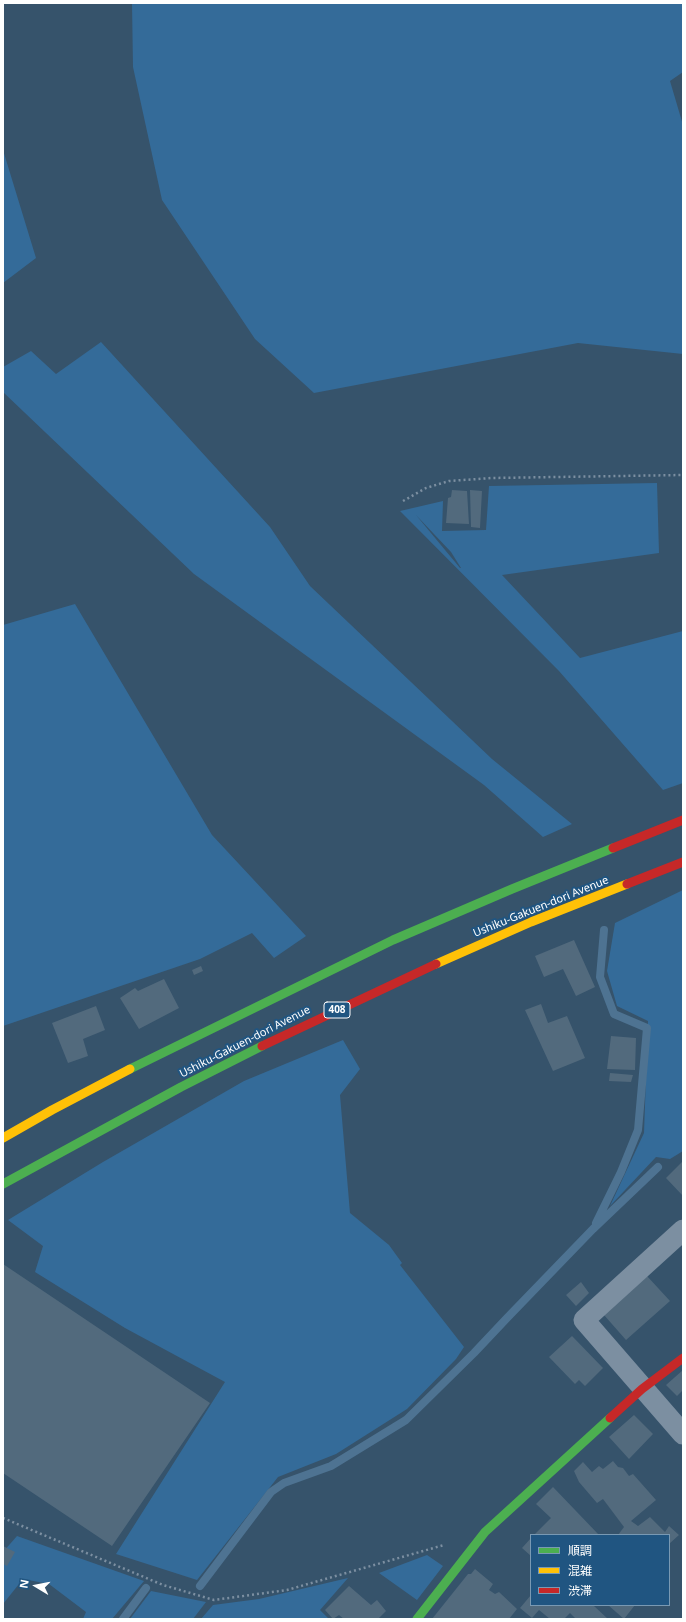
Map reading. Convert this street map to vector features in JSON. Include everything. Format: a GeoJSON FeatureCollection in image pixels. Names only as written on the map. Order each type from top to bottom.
{"type":"FeatureCollection","features":[{"type":"Feature","properties":{"kind":"main road"},"geometry":{"type":"LineString","coordinates":[[3,1138],[52,1110],[165,1050],[393,940],[512,889],[683,820]]}},
{"type":"Feature","properties":{"kind":"main road","name":"Ushiku-Gakuen-dori Avenue"},"geometry":{"type":"LineString","coordinates":[[3,1184],[146,1106],[293,1030],[531,922],[683,862]]}},
{"type":"Feature","properties":{"kind":"main road"},"geometry":{"type":"LineString","coordinates":[[417,1619],[486,1532],[642,1389],[683,1358]]}},
{"type":"Feature","properties":{"kind":"street"},"geometry":{"type":"LineString","coordinates":[[683,1230],[584,1320],[642,1389],[683,1434]]}},
{"type":"Feature","properties":{"kind":"path"},"geometry":{"type":"LineString","coordinates":[[403,501],[426,488],[449,481],[492,478],[683,475]]}},
{"type":"Feature","properties":{"kind":"path"},"geometry":{"type":"LineString","coordinates":[[3,1518],[163,1585],[214,1600],[287,1590],[449,1543]]}},
{"type":"Feature","properties":{"kind":"shaded area"},"geometry":{"type":"Polygon","coordinates":[[[132,3],[683,3],[683,72],[670,81],[683,125],[683,354],[578,343],[314,393],[255,339],[162,200],[133,67],[132,3]]]}},
{"type":"Feature","properties":{"kind":"shaded area"},"geometry":{"type":"Polygon","coordinates":[[[3,150],[36,258],[3,283],[3,150]]]}},
{"type":"Feature","properties":{"kind":"shaded area"},"geometry":{"type":"Polygon","coordinates":[[[101,342],[270,527],[310,586],[492,759],[572,824],[543,837],[484,785],[194,574],[3,392],[3,367],[31,351],[56,374],[101,342]]]}},
{"type":"Feature","properties":{"kind":"shaded area"},"geometry":{"type":"Polygon","coordinates":[[[657,483],[659,553],[502,575],[580,658],[683,631],[683,783],[663,790],[559,671],[400,511],[443,501],[442,531],[486,530],[489,486],[657,483]],[[416,515],[461,568],[451,552],[416,515]]]}},
{"type":"Feature","properties":{"kind":"shaded area"},"geometry":{"type":"Polygon","coordinates":[[[75,604],[212,835],[306,936],[274,958],[252,933],[200,959],[3,1026],[3,625],[75,604]]]}},
{"type":"Feature","properties":{"kind":"shaded area"},"geometry":{"type":"Polygon","coordinates":[[[683,890],[683,1151],[670,1159],[656,1157],[610,1206],[644,1133],[648,1021],[617,1006],[607,971],[615,923],[683,890]]]}},
{"type":"Feature","properties":{"kind":"shaded area"},"geometry":{"type":"Polygon","coordinates":[[[343,1040],[360,1069],[340,1095],[350,1213],[389,1245],[402,1263],[400,1265],[464,1347],[456,1359],[407,1409],[336,1454],[278,1477],[197,1580],[116,1554],[225,1382],[125,1328],[35,1272],[43,1246],[8,1220],[103,1162],[244,1081],[343,1040]]]}},
{"type":"Feature","properties":{"kind":"shaded area"},"geometry":{"type":"Polygon","coordinates":[[[17,1536],[144,1581],[112,1619],[83,1619],[86,1612],[49,1584],[23,1579],[3,1604],[3,1552],[17,1536]]]}},
{"type":"Feature","properties":{"kind":"shaded area"},"geometry":{"type":"Polygon","coordinates":[[[427,1555],[443,1566],[417,1600],[379,1573],[427,1555]]]}},
{"type":"Feature","properties":{"kind":"shaded area"},"geometry":{"type":"Polygon","coordinates":[[[348,1578],[320,1610],[329,1619],[201,1619],[213,1605],[259,1599],[348,1578]]]}},
{"type":"Feature","properties":{"kind":"shaded area"},"geometry":{"type":"Polygon","coordinates":[[[151,1591],[206,1602],[193,1619],[130,1619],[151,1591]]]}},
{"type":"Feature","properties":{"kind":"building"},"geometry":{"type":"Polygon","coordinates":[[[452,490],[467,491],[469,524],[446,523],[448,498],[451,497],[452,490]]]}},
{"type":"Feature","properties":{"kind":"building"},"geometry":{"type":"Polygon","coordinates":[[[470,490],[482,491],[480,528],[471,527],[470,490]]]}},
{"type":"Feature","properties":{"kind":"building"},"geometry":{"type":"Polygon","coordinates":[[[574,940],[595,987],[576,996],[563,969],[544,977],[535,956],[574,940]]]}},
{"type":"Feature","properties":{"kind":"building"},"geometry":{"type":"Polygon","coordinates":[[[201,966],[203,971],[194,975],[192,970],[201,966]]]}},
{"type":"Feature","properties":{"kind":"building"},"geometry":{"type":"Polygon","coordinates":[[[164,979],[179,1008],[139,1029],[120,998],[135,988],[138,991],[164,979]]]}},
{"type":"Feature","properties":{"kind":"building"},"geometry":{"type":"Polygon","coordinates":[[[541,1004],[548,1023],[567,1016],[585,1058],[553,1071],[525,1010],[541,1004]]]}},
{"type":"Feature","properties":{"kind":"building"},"geometry":{"type":"Polygon","coordinates":[[[96,1006],[105,1030],[83,1039],[88,1056],[68,1063],[52,1023],[96,1006]]]}},
{"type":"Feature","properties":{"kind":"building"},"geometry":{"type":"Polygon","coordinates":[[[611,1036],[636,1038],[635,1070],[607,1069],[611,1036]]]}},
{"type":"Feature","properties":{"kind":"building"},"geometry":{"type":"Polygon","coordinates":[[[610,1073],[633,1075],[631,1082],[609,1081],[610,1073]]]}},
{"type":"Feature","properties":{"kind":"building"},"geometry":{"type":"Polygon","coordinates":[[[683,1161],[683,1196],[666,1178],[683,1161]]]}},
{"type":"Feature","properties":{"kind":"building"},"geometry":{"type":"Polygon","coordinates":[[[3,1264],[210,1403],[112,1546],[3,1473],[3,1264]]]}},
{"type":"Feature","properties":{"kind":"building"},"geometry":{"type":"Polygon","coordinates":[[[647,1276],[670,1301],[626,1340],[604,1315],[647,1276]]]}},
{"type":"Feature","properties":{"kind":"building"},"geometry":{"type":"Polygon","coordinates":[[[581,1282],[589,1293],[576,1306],[566,1295],[581,1282]]]}},
{"type":"Feature","properties":{"kind":"building"},"geometry":{"type":"Polygon","coordinates":[[[572,1336],[603,1368],[585,1386],[579,1380],[575,1384],[549,1357],[572,1336]]]}},
{"type":"Feature","properties":{"kind":"building"},"geometry":{"type":"Polygon","coordinates":[[[683,1370],[683,1390],[677,1396],[666,1385],[683,1370]]]}},
{"type":"Feature","properties":{"kind":"building"},"geometry":{"type":"Polygon","coordinates":[[[634,1415],[653,1434],[629,1459],[609,1437],[634,1415]]]}},
{"type":"Feature","properties":{"kind":"building"},"geometry":{"type":"Polygon","coordinates":[[[613,1461],[618,1467],[623,1468],[629,1476],[633,1474],[656,1500],[631,1521],[638,1526],[650,1517],[665,1532],[669,1526],[679,1535],[670,1543],[670,1534],[619,1534],[624,1527],[603,1499],[597,1503],[579,1482],[574,1471],[583,1462],[592,1472],[599,1466],[603,1469],[613,1461]]]}},
{"type":"Feature","properties":{"kind":"building"},"geometry":{"type":"Polygon","coordinates":[[[553,1487],[598,1534],[535,1534],[551,1518],[536,1504],[553,1487]]]}},
{"type":"Feature","properties":{"kind":"building"},"geometry":{"type":"Polygon","coordinates":[[[530,1539],[530,1555],[522,1548],[530,1539]]]}},
{"type":"Feature","properties":{"kind":"building"},"geometry":{"type":"Polygon","coordinates":[[[3,1546],[15,1552],[7,1566],[3,1564],[3,1546]]]}},
{"type":"Feature","properties":{"kind":"building"},"geometry":{"type":"Polygon","coordinates":[[[475,1569],[493,1584],[489,1590],[495,1594],[499,1592],[517,1609],[509,1619],[432,1619],[468,1574],[471,1574],[475,1569]]]}},
{"type":"Feature","properties":{"kind":"building"},"geometry":{"type":"Polygon","coordinates":[[[349,1586],[371,1605],[377,1600],[386,1611],[378,1619],[344,1619],[339,1615],[333,1619],[325,1610],[349,1586]]]}},
{"type":"Feature","properties":{"kind":"building"},"geometry":{"type":"Polygon","coordinates":[[[530,1596],[530,1606],[594,1606],[608,1619],[576,1619],[570,1613],[564,1619],[550,1619],[539,1610],[532,1618],[520,1608],[530,1596]]]}},
{"type":"Feature","properties":{"kind":"building"},"geometry":{"type":"Polygon","coordinates":[[[609,1606],[634,1606],[624,1619],[609,1606]]]}},
{"type":"Feature","properties":{"kind":"waterway"},"geometry":{"type":"LineString","coordinates":[[596,1223],[621,1172],[638,1130],[647,1028],[614,1014],[600,977],[604,930]]}},
{"type":"Feature","properties":{"kind":"waterway"},"geometry":{"type":"LineString","coordinates":[[200,1586],[271,1492],[284,1483],[331,1466],[406,1420],[474,1353],[593,1229],[658,1167]]}},
{"type":"Feature","properties":{"kind":"waterway"},"geometry":{"type":"LineString","coordinates":[[123,1619],[146,1588]]}},
{"type":"Feature","properties":{"kind":"traffic: fast"},"geometry":{"type":"LineString","coordinates":[[130,1069],[393,940],[613,848]]}},
{"type":"Feature","properties":{"kind":"traffic: fast"},"geometry":{"type":"LineString","coordinates":[[3,1184],[181,1087],[262,1046]]}},
{"type":"Feature","properties":{"kind":"traffic: fast"},"geometry":{"type":"LineString","coordinates":[[417,1619],[485,1532],[610,1418]]}},
{"type":"Feature","properties":{"kind":"traffic: slow"},"geometry":{"type":"LineString","coordinates":[[436,964],[531,922],[627,884]]}},
{"type":"Feature","properties":{"kind":"traffic: slow"},"geometry":{"type":"LineString","coordinates":[[3,1138],[52,1110],[130,1069]]}},
{"type":"Feature","properties":{"kind":"traffic: jam"},"geometry":{"type":"LineString","coordinates":[[613,848],[683,820]]}},
{"type":"Feature","properties":{"kind":"traffic: jam"},"geometry":{"type":"LineString","coordinates":[[627,884],[683,862]]}},
{"type":"Feature","properties":{"kind":"traffic: jam"},"geometry":{"type":"LineString","coordinates":[[262,1046],[436,964]]}},
{"type":"Feature","properties":{"kind":"traffic: jam"},"geometry":{"type":"LineString","coordinates":[[610,1418],[642,1389],[683,1358]]}}]}
